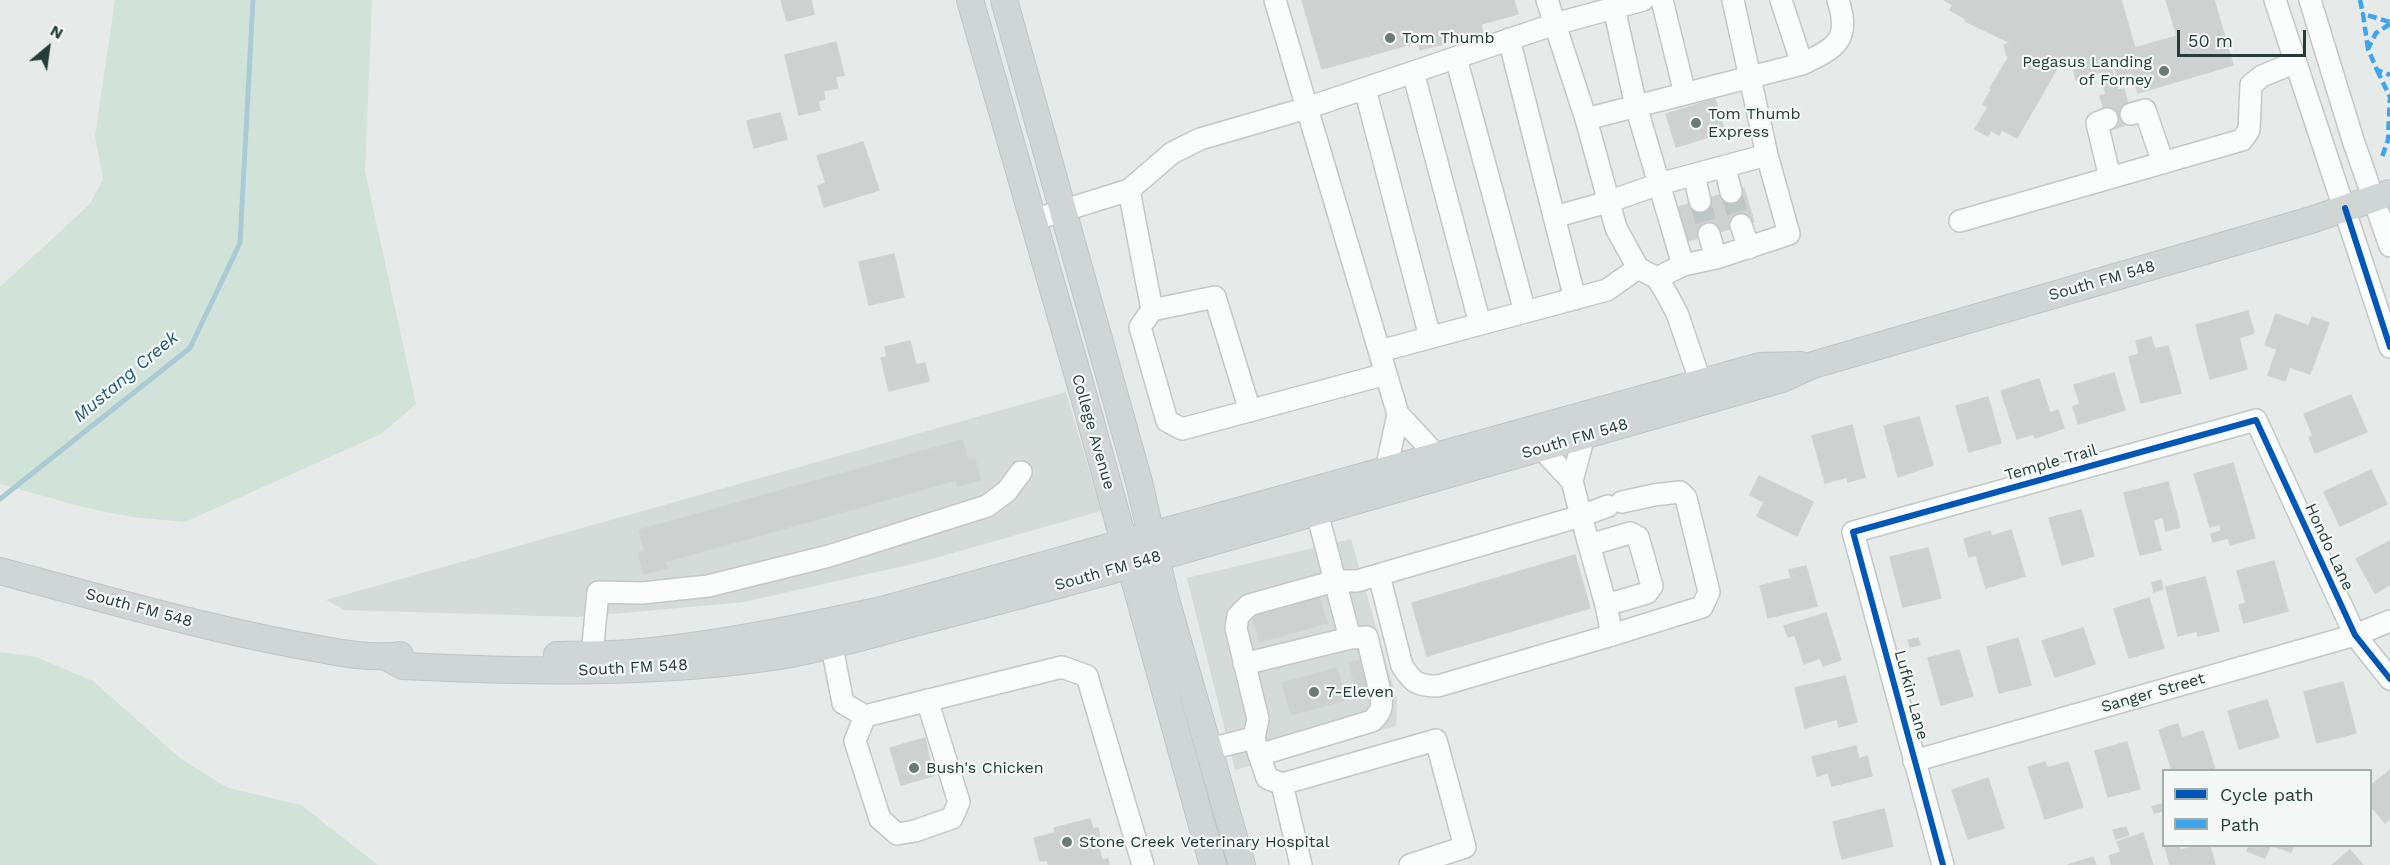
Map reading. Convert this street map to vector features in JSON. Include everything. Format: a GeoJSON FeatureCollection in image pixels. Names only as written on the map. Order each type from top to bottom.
{"type":"FeatureCollection","features":[{"type":"Feature","properties":{"kind":"main road","name":"College Avenue"},"geometry":{"type":"LineString","coordinates":[[970,0],[1128,554],[1213,865]]}},
{"type":"Feature","properties":{"kind":"main road","name":"College Avenue"},"geometry":{"type":"LineString","coordinates":[[1004,0],[1139,482],[1165,596],[1242,865]]}},
{"type":"Feature","properties":{"kind":"main road","name":"South FM 548"},"geometry":{"type":"LineString","coordinates":[[1314,501],[1386,470],[1437,456],[1704,392],[1782,380],[1813,365],[2382,196]]}},
{"type":"Feature","properties":{"kind":"main road","name":"South FM 548"},"geometry":{"type":"LineString","coordinates":[[386,657],[403,666],[530,672],[606,672],[709,664],[782,655],[833,644],[1154,546],[1314,501],[1542,449],[1704,392]]}},
{"type":"Feature","properties":{"kind":"main road","name":"South FM 548"},"geometry":{"type":"LineString","coordinates":[[0,571],[192,623],[251,636],[346,653],[386,657],[408,654],[469,657],[629,653],[702,645],[813,625],[1128,554]]}},
{"type":"Feature","properties":{"kind":"street"},"geometry":{"type":"LineString","coordinates":[[1275,0],[1398,414],[1437,456]]}},
{"type":"Feature","properties":{"kind":"street"},"geometry":{"type":"LineString","coordinates":[[1547,0],[1586,119],[1616,228],[1677,314],[1704,392]]}},
{"type":"Feature","properties":{"kind":"street"},"geometry":{"type":"LineString","coordinates":[[1033,220],[1129,190],[1172,153],[1200,140],[1307,108],[1555,24],[1643,0]]}},
{"type":"Feature","properties":{"kind":"street"},"geometry":{"type":"LineString","coordinates":[[1662,0],[1685,94]]}},
{"type":"Feature","properties":{"kind":"street"},"geometry":{"type":"LineString","coordinates":[[1380,351],[1607,290],[1648,273],[1716,258],[1789,234],[1767,154],[1733,0]]}},
{"type":"Feature","properties":{"kind":"street"},"geometry":{"type":"LineString","coordinates":[[1781,0],[1802,64]]}},
{"type":"Feature","properties":{"kind":"street"},"geometry":{"type":"LineString","coordinates":[[1586,119],[1750,79],[1802,64],[1831,51],[1840,40],[1844,27],[1838,0]]}},
{"type":"Feature","properties":{"kind":"street"},"geometry":{"type":"LineString","coordinates":[[2275,0],[2390,347]]}},
{"type":"Feature","properties":{"kind":"street"},"geometry":{"type":"LineString","coordinates":[[2310,0],[2353,140],[2382,196],[2390,246]]}},
{"type":"Feature","properties":{"kind":"street"},"geometry":{"type":"LineString","coordinates":[[1614,8],[1636,106],[1683,265]]}},
{"type":"Feature","properties":{"kind":"street"},"geometry":{"type":"LineString","coordinates":[[1509,39],[1575,299]]}},
{"type":"Feature","properties":{"kind":"street"},"geometry":{"type":"LineString","coordinates":[[1456,58],[1525,312]]}},
{"type":"Feature","properties":{"kind":"street"},"geometry":{"type":"LineString","coordinates":[[1960,221],[2242,140],[2249,130],[2251,85],[2262,76],[2296,62]]}},
{"type":"Feature","properties":{"kind":"street"},"geometry":{"type":"LineString","coordinates":[[1413,72],[1480,324]]}},
{"type":"Feature","properties":{"kind":"street"},"geometry":{"type":"LineString","coordinates":[[1365,88],[1430,338]]}},
{"type":"Feature","properties":{"kind":"street"},"geometry":{"type":"LineString","coordinates":[[2131,114],[2145,110],[2163,163]]}},
{"type":"Feature","properties":{"kind":"street"},"geometry":{"type":"LineString","coordinates":[[2107,119],[2097,123],[2110,178]]}},
{"type":"Feature","properties":{"kind":"street"},"geometry":{"type":"LineString","coordinates":[[1554,217],[1608,202],[1659,184],[1767,154]]}},
{"type":"Feature","properties":{"kind":"street"},"geometry":{"type":"LineString","coordinates":[[1725,167],[1731,192]]}},
{"type":"Feature","properties":{"kind":"street"},"geometry":{"type":"LineString","coordinates":[[1694,175],[1700,201]]}},
{"type":"Feature","properties":{"kind":"street"},"geometry":{"type":"LineString","coordinates":[[1129,190],[1152,310]]}},
{"type":"Feature","properties":{"kind":"street"},"geometry":{"type":"LineString","coordinates":[[1741,225],[1749,248]]}},
{"type":"Feature","properties":{"kind":"street"},"geometry":{"type":"LineString","coordinates":[[1709,234],[1716,258]]}},
{"type":"Feature","properties":{"kind":"street"},"geometry":{"type":"LineString","coordinates":[[1250,411],[1215,297],[1152,310],[1140,327],[1167,420],[1182,429],[1250,411],[1386,374]]}},
{"type":"Feature","properties":{"kind":"street"},"geometry":{"type":"LineString","coordinates":[[1386,470],[1398,414]]}},
{"type":"Feature","properties":{"kind":"street","name":"Temple Trail"},"geometry":{"type":"LineString","coordinates":[[1853,532],[2256,420]]}},
{"type":"Feature","properties":{"kind":"street","name":"Hondo Lane"},"geometry":{"type":"LineString","coordinates":[[2256,420],[2355,635],[2390,679]]}},
{"type":"Feature","properties":{"kind":"street"},"geometry":{"type":"LineString","coordinates":[[1572,481],[1584,436]]}},
{"type":"Feature","properties":{"kind":"street"},"geometry":{"type":"LineString","coordinates":[[1542,449],[1572,481],[1612,635]]}},
{"type":"Feature","properties":{"kind":"street"},"geometry":{"type":"LineString","coordinates":[[592,654],[598,592],[642,593],[708,586],[829,556],[987,506],[1008,491],[1021,472]]}},
{"type":"Feature","properties":{"kind":"street"},"geometry":{"type":"LineString","coordinates":[[1379,575],[1402,666],[1410,679],[1423,686],[1438,686],[1702,607],[1709,592],[1686,498],[1680,492],[1615,504],[1379,575],[1357,581],[1335,582],[1249,605],[1238,616],[1236,628],[1258,719],[1256,747],[1267,778],[1282,784],[1436,741],[1466,847],[1410,865]]}},
{"type":"Feature","properties":{"kind":"street"},"geometry":{"type":"LineString","coordinates":[[1314,501],[1350,638]]}},
{"type":"Feature","properties":{"kind":"street","name":"Lufkin Lane"},"geometry":{"type":"LineString","coordinates":[[1853,532],[1943,865]]}},
{"type":"Feature","properties":{"kind":"street"},"geometry":{"type":"LineString","coordinates":[[1589,545],[1630,533],[1638,537],[1652,586],[1647,593],[1606,605]]}},
{"type":"Feature","properties":{"kind":"street","name":"Sanger Street"},"geometry":{"type":"LineString","coordinates":[[1914,761],[2355,635],[2390,621]]}},
{"type":"Feature","properties":{"kind":"street"},"geometry":{"type":"LineString","coordinates":[[1209,749],[1256,747],[1372,721],[1380,713],[1381,696],[1367,637],[1350,638],[1244,664]]}},
{"type":"Feature","properties":{"kind":"street"},"geometry":{"type":"LineString","coordinates":[[833,644],[832,652],[843,702],[865,716],[1062,667],[1087,676],[1143,865]]}},
{"type":"Feature","properties":{"kind":"street"},"geometry":{"type":"LineString","coordinates":[[865,716],[855,741],[880,819],[897,834],[915,831],[952,818],[959,802],[927,700]]}},
{"type":"Feature","properties":{"kind":"street"},"geometry":{"type":"LineString","coordinates":[[1282,784],[1301,865]]}},
{"type":"Feature","properties":{"kind":"shaded area"},"geometry":{"type":"Polygon","coordinates":[[[1066,392],[1101,511],[921,562],[744,602],[578,617],[345,610],[326,600],[1066,392]]]}},
{"type":"Feature","properties":{"kind":"shaded area"},"geometry":{"type":"Polygon","coordinates":[[[1351,539],[1397,700],[1396,726],[1235,770],[1187,578],[1351,539]]]}},
{"type":"Feature","properties":{"kind":"green space"},"geometry":{"type":"Polygon","coordinates":[[[115,0],[372,0],[365,171],[416,404],[381,434],[185,522],[132,517],[87,508],[0,484],[0,287],[90,204],[103,179],[95,136],[115,0]]]}},
{"type":"Feature","properties":{"kind":"green space"},"geometry":{"type":"Polygon","coordinates":[[[0,652],[36,657],[93,681],[181,759],[228,788],[301,805],[378,865],[0,865],[0,652]]]}},
{"type":"Feature","properties":{"kind":"building"},"geometry":{"type":"Polygon","coordinates":[[[781,0],[811,0],[814,14],[787,21],[781,0]]]}},
{"type":"Feature","properties":{"kind":"building","name":"Tom Thumb"},"geometry":{"type":"Polygon","coordinates":[[[1302,0],[1514,0],[1518,14],[1481,24],[1483,33],[1420,50],[1418,42],[1322,69],[1302,0]]]}},
{"type":"Feature","properties":{"kind":"building","name":"Pegasus Landing of Forney"},"geometry":{"type":"Polygon","coordinates":[[[1944,0],[2027,0],[2029,2],[2030,0],[2121,0],[2135,48],[2177,36],[2166,0],[2214,0],[2233,65],[2138,93],[2132,73],[2117,76],[2112,60],[2109,61],[2118,90],[2124,89],[2133,123],[2110,130],[2100,96],[2106,94],[2098,68],[2096,69],[2097,74],[2076,80],[2070,55],[2061,58],[2057,64],[2059,65],[2017,138],[2002,130],[1999,135],[1991,130],[1988,136],[1975,129],[1988,107],[1983,104],[1992,89],[1990,88],[2010,55],[2007,56],[2004,45],[2011,43],[1965,21],[1966,19],[1950,10],[1953,5],[1944,0]]]}},
{"type":"Feature","properties":{"kind":"building"},"geometry":{"type":"Polygon","coordinates":[[[836,42],[844,75],[835,77],[838,88],[823,91],[825,99],[818,101],[820,110],[799,115],[785,55],[836,42]]]}},
{"type":"Feature","properties":{"kind":"building","name":"Tom Thumb Express"},"geometry":{"type":"Polygon","coordinates":[[[1715,99],[1725,132],[1676,147],[1666,114],[1715,99]]]}},
{"type":"Feature","properties":{"kind":"building"},"geometry":{"type":"Polygon","coordinates":[[[780,113],[787,139],[754,148],[747,121],[780,113]]]}},
{"type":"Feature","properties":{"kind":"building"},"geometry":{"type":"Polygon","coordinates":[[[863,142],[879,190],[824,207],[818,186],[826,183],[817,156],[863,142]]]}},
{"type":"Feature","properties":{"kind":"building"},"geometry":{"type":"Polygon","coordinates":[[[1744,188],[1754,222],[1681,243],[1671,209],[1744,188]]]}},
{"type":"Feature","properties":{"kind":"building"},"geometry":{"type":"Polygon","coordinates":[[[894,254],[904,297],[869,305],[859,262],[894,254]]]}},
{"type":"Feature","properties":{"kind":"building"},"geometry":{"type":"Polygon","coordinates":[[[2248,311],[2254,333],[2239,338],[2247,369],[2210,379],[2196,325],[2248,311]]]}},
{"type":"Feature","properties":{"kind":"building"},"geometry":{"type":"Polygon","coordinates":[[[2276,314],[2309,326],[2312,317],[2329,323],[2310,374],[2290,367],[2285,381],[2268,375],[2277,349],[2265,345],[2276,314]]]}},
{"type":"Feature","properties":{"kind":"building"},"geometry":{"type":"Polygon","coordinates":[[[2151,337],[2155,349],[2168,346],[2181,393],[2141,403],[2129,357],[2139,354],[2136,341],[2151,337]]]}},
{"type":"Feature","properties":{"kind":"building"},"geometry":{"type":"Polygon","coordinates":[[[910,341],[916,365],[925,363],[929,381],[889,391],[881,358],[887,357],[885,347],[910,341]]]}},
{"type":"Feature","properties":{"kind":"building"},"geometry":{"type":"Polygon","coordinates":[[[2114,373],[2125,410],[2078,424],[2073,407],[2080,404],[2074,385],[2114,373]]]}},
{"type":"Feature","properties":{"kind":"building"},"geometry":{"type":"Polygon","coordinates":[[[2039,379],[2050,413],[2058,410],[2064,428],[2035,438],[2033,434],[2017,439],[2001,391],[2039,379]]]}},
{"type":"Feature","properties":{"kind":"building"},"geometry":{"type":"Polygon","coordinates":[[[2351,395],[2367,432],[2315,453],[2309,437],[2313,436],[2304,414],[2351,395]]]}},
{"type":"Feature","properties":{"kind":"building"},"geometry":{"type":"Polygon","coordinates":[[[1988,397],[2001,443],[1969,452],[1956,406],[1988,397]]]}},
{"type":"Feature","properties":{"kind":"building"},"geometry":{"type":"Polygon","coordinates":[[[1919,417],[1933,465],[1898,477],[1884,426],[1919,417]]]}},
{"type":"Feature","properties":{"kind":"building"},"geometry":{"type":"Polygon","coordinates":[[[1852,425],[1865,477],[1848,482],[1847,477],[1825,483],[1812,436],[1852,425]]]}},
{"type":"Feature","properties":{"kind":"building"},"geometry":{"type":"Polygon","coordinates":[[[962,440],[968,460],[975,459],[981,480],[958,486],[956,480],[665,562],[667,568],[644,574],[638,553],[645,551],[639,530],[962,440]]]}},
{"type":"Feature","properties":{"kind":"building"},"geometry":{"type":"Polygon","coordinates":[[[2233,463],[2255,538],[2230,545],[2228,538],[2213,542],[2211,534],[2221,531],[2220,524],[2210,527],[2194,474],[2233,463]]]}},
{"type":"Feature","properties":{"kind":"building"},"geometry":{"type":"Polygon","coordinates":[[[2371,470],[2387,504],[2340,526],[2324,492],[2371,470]]]}},
{"type":"Feature","properties":{"kind":"building"},"geometry":{"type":"Polygon","coordinates":[[[1759,476],[1813,502],[1797,536],[1757,516],[1764,502],[1750,495],[1759,476]]]}},
{"type":"Feature","properties":{"kind":"building"},"geometry":{"type":"Polygon","coordinates":[[[2168,482],[2180,527],[2166,531],[2163,517],[2153,520],[2161,550],[2140,555],[2124,493],[2168,482]]]}},
{"type":"Feature","properties":{"kind":"building"},"geometry":{"type":"Polygon","coordinates":[[[2081,510],[2094,556],[2062,565],[2049,518],[2081,510]]]}},
{"type":"Feature","properties":{"kind":"building"},"geometry":{"type":"Polygon","coordinates":[[[2011,530],[2025,576],[1986,588],[1976,555],[1969,557],[1964,539],[1990,531],[1992,536],[2011,530]]]}},
{"type":"Feature","properties":{"kind":"building"},"geometry":{"type":"Polygon","coordinates":[[[2390,541],[2390,585],[2375,593],[2356,559],[2390,541]]]}},
{"type":"Feature","properties":{"kind":"building"},"geometry":{"type":"Polygon","coordinates":[[[1928,548],[1941,598],[1903,607],[1890,557],[1928,548]]]}},
{"type":"Feature","properties":{"kind":"building"},"geometry":{"type":"Polygon","coordinates":[[[1575,555],[1590,608],[1427,656],[1412,603],[1575,555]]]}},
{"type":"Feature","properties":{"kind":"building"},"geometry":{"type":"Polygon","coordinates":[[[2274,561],[2288,611],[2244,623],[2239,605],[2246,603],[2237,571],[2274,561]]]}},
{"type":"Feature","properties":{"kind":"building"},"geometry":{"type":"Polygon","coordinates":[[[1806,566],[1817,606],[1768,618],[1760,586],[1791,578],[1789,570],[1806,566]]]}},
{"type":"Feature","properties":{"kind":"building"},"geometry":{"type":"Polygon","coordinates":[[[2205,577],[2219,631],[2198,636],[2197,631],[2178,636],[2166,587],[2205,577]]]}},
{"type":"Feature","properties":{"kind":"building"},"geometry":{"type":"Polygon","coordinates":[[[2161,580],[2163,589],[2154,592],[2152,583],[2161,580]]]}},
{"type":"Feature","properties":{"kind":"building"},"geometry":{"type":"Polygon","coordinates":[[[1319,594],[1327,623],[1260,642],[1251,613],[1319,594]]]}},
{"type":"Feature","properties":{"kind":"building"},"geometry":{"type":"Polygon","coordinates":[[[2149,598],[2164,648],[2129,658],[2114,609],[2149,598]]]}},
{"type":"Feature","properties":{"kind":"building"},"geometry":{"type":"Polygon","coordinates":[[[1826,613],[1841,660],[1823,666],[1820,658],[1804,664],[1795,635],[1788,637],[1784,626],[1826,613]]]}},
{"type":"Feature","properties":{"kind":"building"},"geometry":{"type":"Polygon","coordinates":[[[2083,628],[2095,664],[2055,677],[2042,641],[2083,628]]]}},
{"type":"Feature","properties":{"kind":"building"},"geometry":{"type":"Polygon","coordinates":[[[1918,638],[1920,645],[1910,647],[1908,640],[1918,638]]]}},
{"type":"Feature","properties":{"kind":"building"},"geometry":{"type":"Polygon","coordinates":[[[2018,638],[2031,685],[1999,693],[1987,647],[2018,638]]]}},
{"type":"Feature","properties":{"kind":"building"},"geometry":{"type":"Polygon","coordinates":[[[1959,650],[1973,696],[1941,705],[1928,658],[1959,650]]]}},
{"type":"Feature","properties":{"kind":"building"},"geometry":{"type":"Polygon","coordinates":[[[1367,658],[1376,691],[1358,696],[1349,663],[1367,658]]]}},
{"type":"Feature","properties":{"kind":"building","name":"7-Eleven"},"geometry":{"type":"Polygon","coordinates":[[[1337,668],[1346,700],[1291,715],[1282,683],[1337,668]]]}},
{"type":"Feature","properties":{"kind":"building"},"geometry":{"type":"Polygon","coordinates":[[[1845,676],[1857,722],[1839,727],[1837,719],[1805,728],[1795,688],[1845,676]]]}},
{"type":"Feature","properties":{"kind":"building"},"geometry":{"type":"Polygon","coordinates":[[[2343,682],[2356,733],[2317,743],[2304,692],[2343,682]]]}},
{"type":"Feature","properties":{"kind":"building"},"geometry":{"type":"Polygon","coordinates":[[[2267,700],[2279,737],[2239,749],[2228,711],[2267,700]]]}},
{"type":"Feature","properties":{"kind":"building"},"geometry":{"type":"Polygon","coordinates":[[[2178,724],[2182,738],[2203,731],[2215,769],[2172,769],[2159,730],[2178,724]]]}},
{"type":"Feature","properties":{"kind":"building","name":"Bush's Chicken"},"geometry":{"type":"Polygon","coordinates":[[[925,738],[933,776],[901,785],[890,748],[925,738]]]}},
{"type":"Feature","properties":{"kind":"building"},"geometry":{"type":"Polygon","coordinates":[[[2127,742],[2140,789],[2108,797],[2095,751],[2127,742]]]}},
{"type":"Feature","properties":{"kind":"building"},"geometry":{"type":"Polygon","coordinates":[[[1856,746],[1859,759],[1867,756],[1872,776],[1832,786],[1828,773],[1817,776],[1812,757],[1856,746]]]}},
{"type":"Feature","properties":{"kind":"building"},"geometry":{"type":"Polygon","coordinates":[[[2045,762],[2047,768],[2068,762],[2083,807],[2045,819],[2028,767],[2045,762]]]}},
{"type":"Feature","properties":{"kind":"building"},"geometry":{"type":"Polygon","coordinates":[[[2390,770],[2390,819],[2385,823],[2372,807],[2372,784],[2390,770]]]}},
{"type":"Feature","properties":{"kind":"building"},"geometry":{"type":"Polygon","coordinates":[[[1988,778],[2004,828],[1968,839],[1952,790],[1988,778]]]}},
{"type":"Feature","properties":{"kind":"building"},"geometry":{"type":"Polygon","coordinates":[[[2161,804],[2162,811],[2154,813],[2152,807],[2161,804]]]}},
{"type":"Feature","properties":{"kind":"building"},"geometry":{"type":"Polygon","coordinates":[[[1884,809],[1893,846],[1842,859],[1833,822],[1884,809]]]}},
{"type":"Feature","properties":{"kind":"building","name":"Stone Creek Veterinary Hospital"},"geometry":{"type":"Polygon","coordinates":[[[1090,819],[1093,829],[1098,828],[1101,842],[1097,842],[1102,860],[1108,859],[1109,865],[1049,865],[1047,860],[1040,861],[1034,838],[1055,833],[1054,828],[1090,819]]]}},
{"type":"Feature","properties":{"kind":"building"},"geometry":{"type":"Polygon","coordinates":[[[2126,827],[2129,835],[2116,839],[2113,830],[2126,827]]]}},
{"type":"Feature","properties":{"kind":"building"},"geometry":{"type":"Polygon","coordinates":[[[2143,833],[2153,865],[2112,865],[2109,856],[2121,852],[2117,842],[2143,833]]]}},
{"type":"Feature","properties":{"kind":"building"},"geometry":{"type":"Polygon","coordinates":[[[2165,847],[2179,847],[2180,850],[2190,847],[2210,847],[2215,865],[2170,865],[2165,847]]]}},
{"type":"Feature","properties":{"kind":"building"},"geometry":{"type":"Polygon","coordinates":[[[2249,847],[2270,847],[2265,858],[2247,851],[2249,847]]]}},
{"type":"Feature","properties":{"kind":"building"},"geometry":{"type":"Polygon","coordinates":[[[2277,847],[2293,847],[2291,852],[2277,847]]]}},
{"type":"Feature","properties":{"kind":"building"},"geometry":{"type":"Polygon","coordinates":[[[2350,850],[2363,865],[2332,865],[2350,850]]]}},
{"type":"Feature","properties":{"kind":"building"},"geometry":{"type":"Polygon","coordinates":[[[2093,857],[2096,865],[2068,865],[2093,857]]]}},
{"type":"Feature","properties":{"kind":"waterway","name":"Mustang Creek"},"geometry":{"type":"LineString","coordinates":[[0,499],[190,348],[240,243],[253,0]]}},
{"type":"Feature","properties":{"kind":"tunnel"},"geometry":{"type":"LineString","coordinates":[[1731,192],[1741,225]]}},
{"type":"Feature","properties":{"kind":"tunnel"},"geometry":{"type":"LineString","coordinates":[[1700,201],[1709,234]]}},
{"type":"Feature","properties":{"kind":"marked path"},"geometry":{"type":"LineString","coordinates":[[2360,0],[2363,14]]}},
{"type":"Feature","properties":{"kind":"marked path"},"geometry":{"type":"LineString","coordinates":[[2368,49],[2363,14],[2390,22]]}},
{"type":"Feature","properties":{"kind":"marked path"},"geometry":{"type":"LineString","coordinates":[[2390,24],[2376,33],[2368,49],[2377,70],[2390,75]]}},
{"type":"Feature","properties":{"kind":"marked path"},"geometry":{"type":"LineString","coordinates":[[2377,70],[2390,97],[2388,140],[2382,157]]}},
{"type":"Feature","properties":{"kind":"cycle path"},"geometry":{"type":"LineString","coordinates":[[2345,208],[2390,347]]}},
{"type":"Feature","properties":{"kind":"cycle path"},"geometry":{"type":"LineString","coordinates":[[1943,865],[1853,532],[2256,420],[2355,635],[2390,679]]}},
{"type":"Feature","properties":{"kind":"place","name":"Tom Thumb"},"geometry":{"type":"Point","coordinates":[1390,38]}},
{"type":"Feature","properties":{"kind":"place","name":"Pegasus Landing of Forney"},"geometry":{"type":"Point","coordinates":[2164,71]}},
{"type":"Feature","properties":{"kind":"place","name":"Tom Thumb Express"},"geometry":{"type":"Point","coordinates":[1696,123]}},
{"type":"Feature","properties":{"kind":"place","name":"7-Eleven"},"geometry":{"type":"Point","coordinates":[1314,692]}},
{"type":"Feature","properties":{"kind":"place","name":"Bush's Chicken"},"geometry":{"type":"Point","coordinates":[914,768]}},
{"type":"Feature","properties":{"kind":"place","name":"Stone Creek Veterinary Hospital"},"geometry":{"type":"Point","coordinates":[1067,842]}}]}
